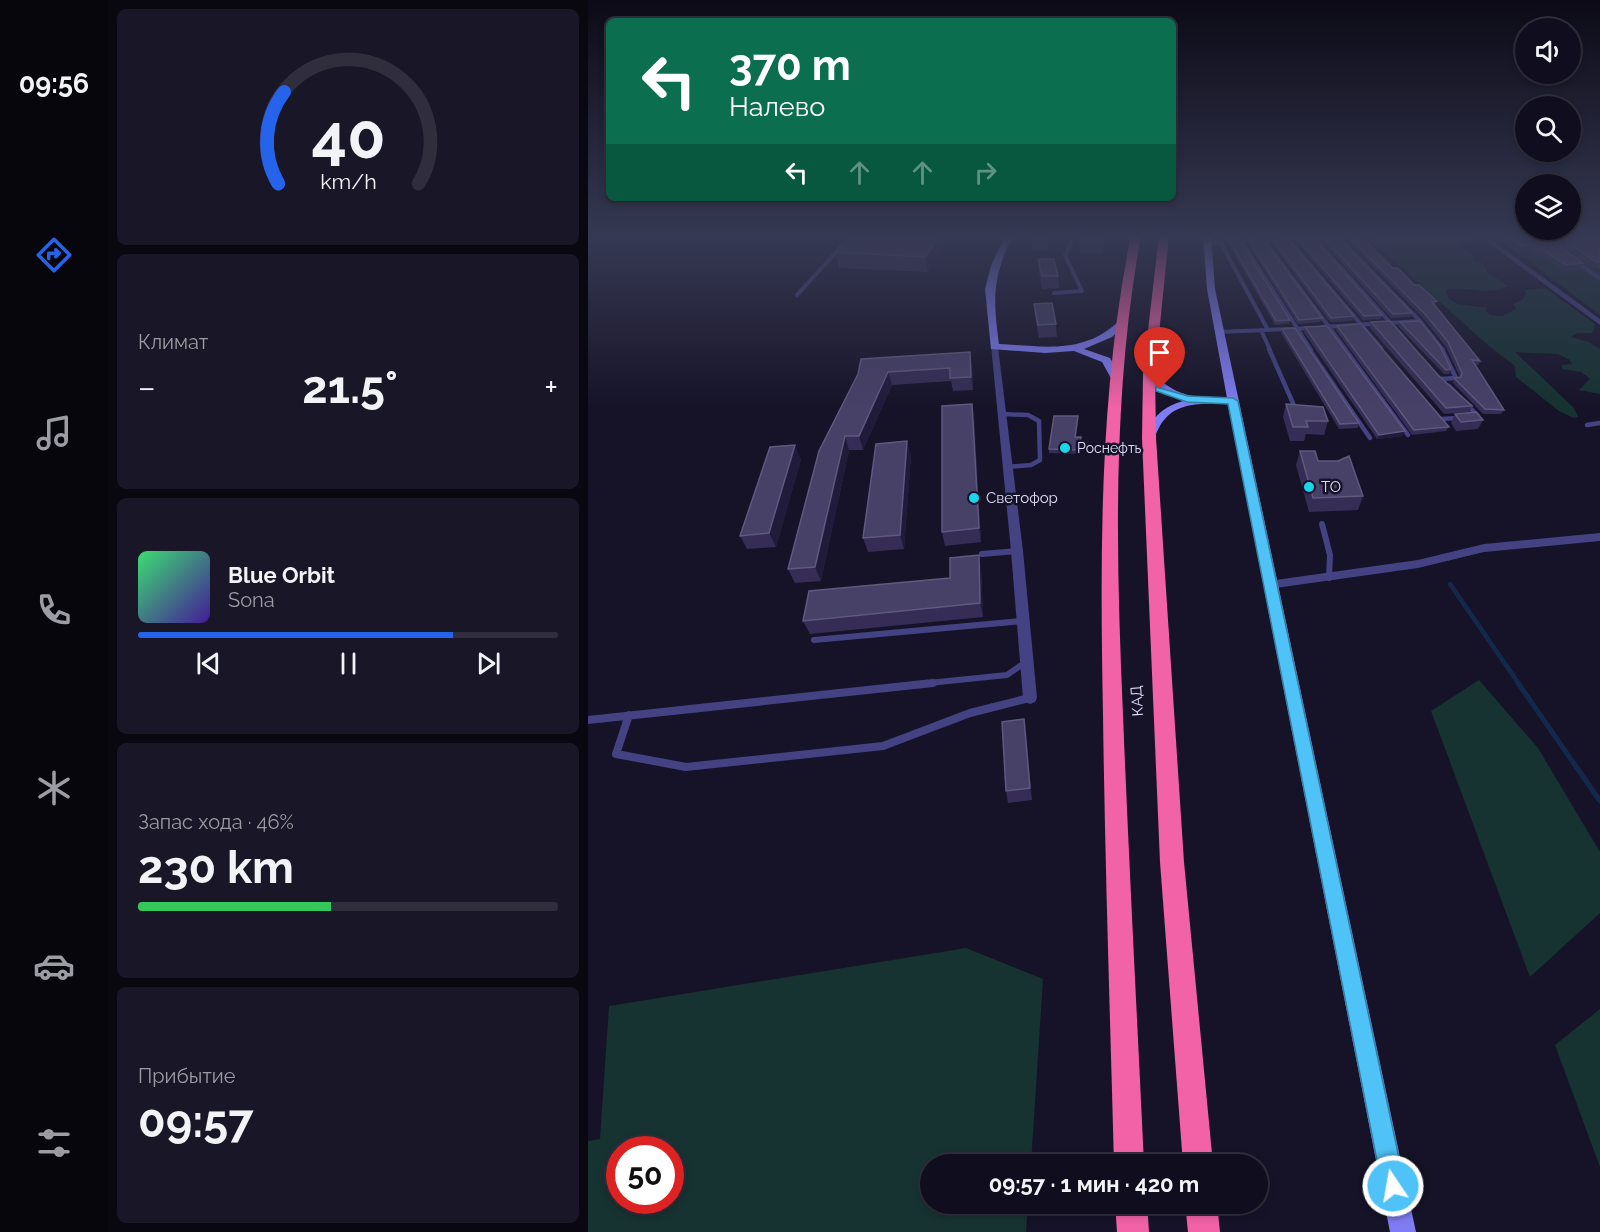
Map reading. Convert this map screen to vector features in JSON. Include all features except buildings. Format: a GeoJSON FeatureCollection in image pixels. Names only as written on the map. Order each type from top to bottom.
{"type":"FeatureCollection","features":[{"type":"Feature","properties":{"kind":"highway","name":"КАД"},"geometry":{"type":"LineString","coordinates":[[1126,292],[1116,378],[1110,499],[1110,632],[1129,1154]]}},
{"type":"Feature","properties":{"kind":"highway","name":"КАД"},"geometry":{"type":"LineString","coordinates":[[1158,292],[1149,374],[1149,438],[1172,862],[1197,1154]]}},
{"type":"Feature","properties":{"kind":"highway"},"geometry":{"type":"LineString","coordinates":[[1132,1214],[1133,1232]]}},
{"type":"Feature","properties":{"kind":"highway"},"geometry":{"type":"LineString","coordinates":[[1202,1214],[1204,1232]]}},
{"type":"Feature","properties":{"kind":"main road"},"geometry":{"type":"LineString","coordinates":[[988,292],[994,347],[1072,348],[1101,342],[1121,324]]}},
{"type":"Feature","properties":{"kind":"main road"},"geometry":{"type":"LineString","coordinates":[[1212,292],[1269,585],[1403,1232]]}},
{"type":"Feature","properties":{"kind":"main road"},"geometry":{"type":"LineString","coordinates":[[1072,348],[1106,360],[1116,378]]}},
{"type":"Feature","properties":{"kind":"main road"},"geometry":{"type":"LineString","coordinates":[[1149,374],[1166,393],[1205,401]]}},
{"type":"Feature","properties":{"kind":"main road"},"geometry":{"type":"LineString","coordinates":[[1149,438],[1161,414],[1177,406],[1205,401],[1233,401]]}},
{"type":"Feature","properties":{"kind":"street"},"geometry":{"type":"LineString","coordinates":[[1559,292],[1600,323]]}},
{"type":"Feature","properties":{"kind":"street"},"geometry":{"type":"LineString","coordinates":[[994,347],[1017,551],[1030,698]]}},
{"type":"Feature","properties":{"kind":"street"},"geometry":{"type":"LineString","coordinates":[[1269,585],[1418,564],[1484,548],[1600,537]]}},
{"type":"Feature","properties":{"kind":"lane"},"geometry":{"type":"LineString","coordinates":[[1054,293],[1061,292]]}},
{"type":"Feature","properties":{"kind":"lane"},"geometry":{"type":"LineString","coordinates":[[1248,292],[1268,330]]}},
{"type":"Feature","properties":{"kind":"lane"},"geometry":{"type":"LineString","coordinates":[[1273,292],[1370,438]]}},
{"type":"Feature","properties":{"kind":"lane"},"geometry":{"type":"LineString","coordinates":[[1304,292],[1408,435]]}},
{"type":"Feature","properties":{"kind":"lane"},"geometry":{"type":"LineString","coordinates":[[1333,292],[1382,350]]}},
{"type":"Feature","properties":{"kind":"lane"},"geometry":{"type":"LineString","coordinates":[[1364,292],[1412,347]]}},
{"type":"Feature","properties":{"kind":"lane"},"geometry":{"type":"LineString","coordinates":[[1392,292],[1439,343],[1456,378],[1440,379]]}},
{"type":"Feature","properties":{"kind":"lane"},"geometry":{"type":"LineString","coordinates":[[1220,332],[1420,321]]}},
{"type":"Feature","properties":{"kind":"lane"},"geometry":{"type":"LineString","coordinates":[[1261,330],[1299,416]]}},
{"type":"Feature","properties":{"kind":"lane"},"geometry":{"type":"LineString","coordinates":[[1433,371],[1479,416],[1441,419]]}},
{"type":"Feature","properties":{"kind":"lane"},"geometry":{"type":"LineString","coordinates":[[1434,410],[1446,425]]}},
{"type":"Feature","properties":{"kind":"lane"},"geometry":{"type":"LineString","coordinates":[[1000,414],[1028,415],[1039,420],[1040,460],[1031,465],[1007,467]]}},
{"type":"Feature","properties":{"kind":"lane"},"geometry":{"type":"LineString","coordinates":[[1587,425],[1600,423]]}},
{"type":"Feature","properties":{"kind":"lane"},"geometry":{"type":"LineString","coordinates":[[1322,524],[1330,555],[1329,578]]}},
{"type":"Feature","properties":{"kind":"lane"},"geometry":{"type":"LineString","coordinates":[[982,554],[1017,551]]}},
{"type":"Feature","properties":{"kind":"lane"},"geometry":{"type":"LineString","coordinates":[[814,640],[1023,621]]}},
{"type":"Feature","properties":{"kind":"lane"},"geometry":{"type":"LineString","coordinates":[[588,720],[1007,675],[1027,662]]}},
{"type":"Feature","properties":{"kind":"lane"},"geometry":{"type":"LineString","coordinates":[[629,715],[616,754],[686,767],[884,746],[970,713],[1030,698]]}},
{"type":"Feature","properties":{"kind":"green space"},"geometry":{"type":"Polygon","coordinates":[[[1429,292],[1447,292],[1449,299],[1458,304],[1487,308],[1485,310],[1490,315],[1502,316],[1516,309],[1514,304],[1523,299],[1526,292],[1551,292],[1595,324],[1592,333],[1578,333],[1571,337],[1589,342],[1600,349],[1600,394],[1579,390],[1590,379],[1581,372],[1562,369],[1562,365],[1572,364],[1570,360],[1558,354],[1515,352],[1574,408],[1578,417],[1574,418],[1559,411],[1516,377],[1515,366],[1429,292]]]}},
{"type":"Feature","properties":{"kind":"green space"},"geometry":{"type":"Polygon","coordinates":[[[1570,292],[1600,292],[1600,315],[1570,292]]]}},
{"type":"Feature","properties":{"kind":"green space"},"geometry":{"type":"Polygon","coordinates":[[[1479,680],[1538,748],[1600,852],[1600,913],[1530,977],[1431,711],[1479,680]]]}},
{"type":"Feature","properties":{"kind":"green space"},"geometry":{"type":"Polygon","coordinates":[[[966,948],[1043,979],[1032,1154],[920,1154],[920,1214],[1027,1214],[1026,1232],[588,1232],[588,1141],[600,1139],[609,1006],[966,948]]]}},
{"type":"Feature","properties":{"kind":"green space"},"geometry":{"type":"Polygon","coordinates":[[[1600,1009],[1600,1167],[1555,1045],[1600,1009]]]}},
{"type":"Feature","properties":{"kind":"waterway"},"geometry":{"type":"LineString","coordinates":[[1450,584],[1519,684]]}},
{"type":"Feature","properties":{"kind":"waterway"},"geometry":{"type":"LineString","coordinates":[[1518,683],[1600,801]]}},
{"type":"Feature","properties":{"kind":"place","name":"Роснефть"},"geometry":{"type":"Point","coordinates":[1065,448]}},
{"type":"Feature","properties":{"kind":"place","name":"ТО"},"geometry":{"type":"Point","coordinates":[1309,487]}},
{"type":"Feature","properties":{"kind":"place","name":"Светофор"},"geometry":{"type":"Point","coordinates":[974,498]}},
{"type":"Feature","properties":{"kind":"route"},"geometry":{"type":"LineString","coordinates":[[1160,389],[1187,399],[1233,401],[1393,1186]]}}]}
